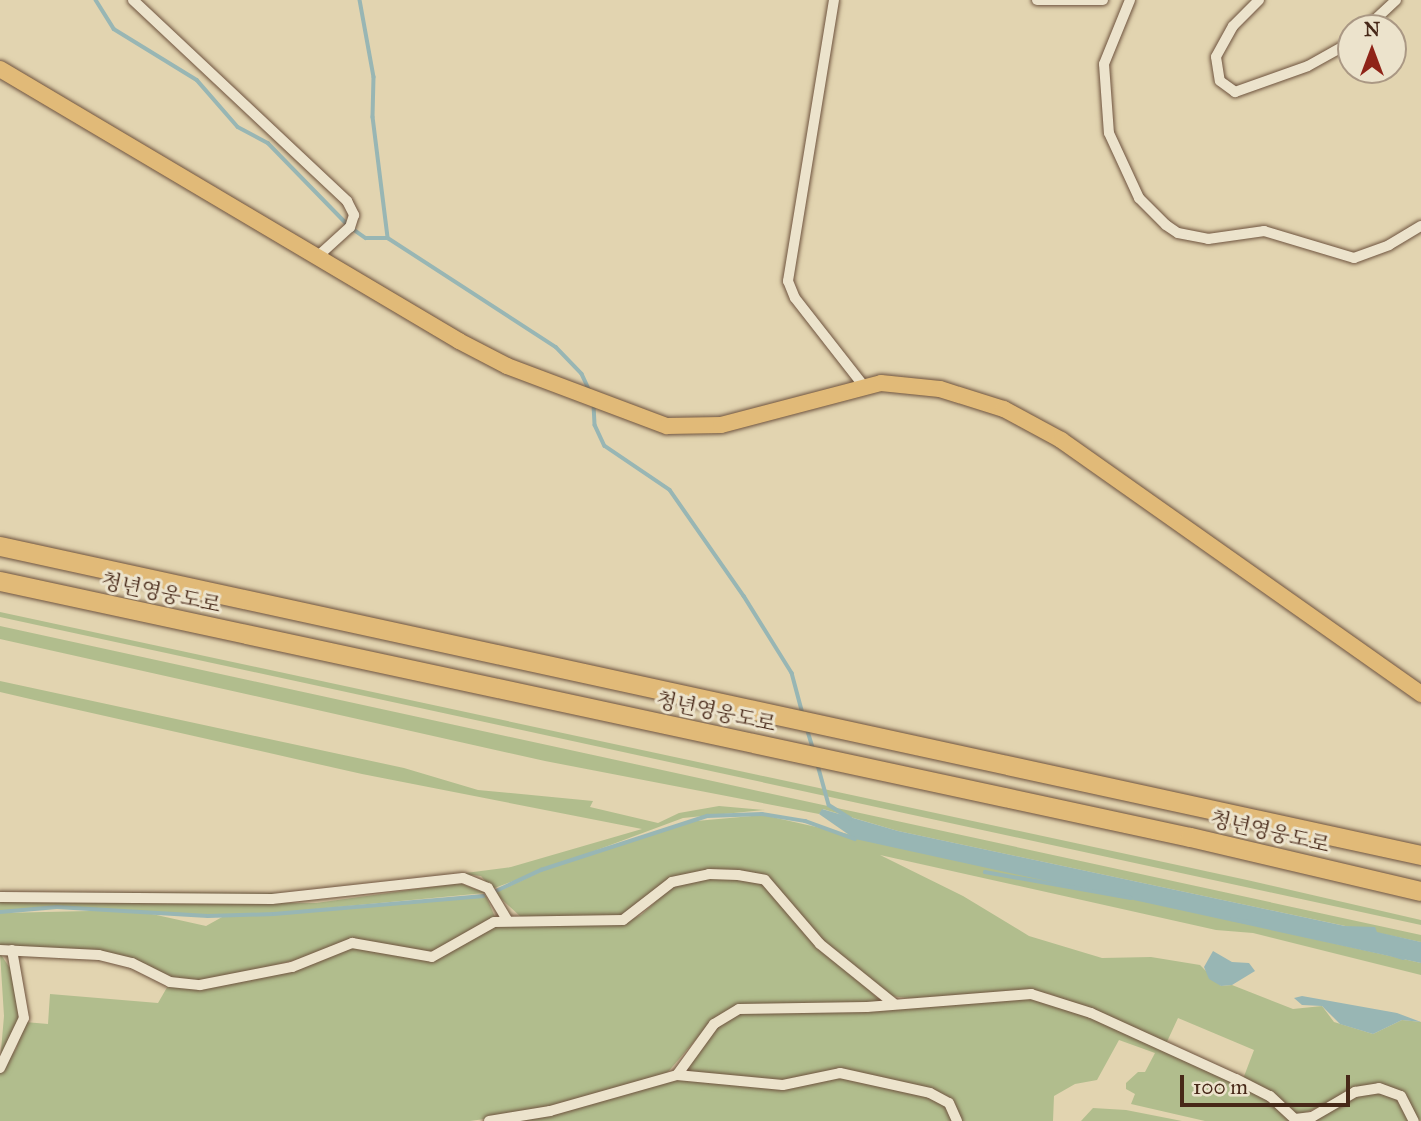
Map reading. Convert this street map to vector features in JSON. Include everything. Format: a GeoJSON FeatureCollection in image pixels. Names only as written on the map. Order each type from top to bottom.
{"type":"FeatureCollection","features":[{"type":"Feature","properties":{"kind":"highway","name":"청년영웅도로"},"geometry":{"type":"LineString","coordinates":[[0,546],[818,721],[1421,855]]}},
{"type":"Feature","properties":{"kind":"highway","name":"청년영웅도로"},"geometry":{"type":"LineString","coordinates":[[0,581],[800,753],[1421,891]]}},
{"type":"Feature","properties":{"kind":"main road"},"geometry":{"type":"LineString","coordinates":[[0,69],[458,341],[579,394],[667,426],[701,428],[863,385],[940,389],[1028,419],[1421,694]]}},
{"type":"Feature","properties":{"kind":"street"},"geometry":{"type":"LineString","coordinates":[[133,0],[347,201],[354,215],[350,228],[317,257]]}},
{"type":"Feature","properties":{"kind":"street"},"geometry":{"type":"LineString","coordinates":[[834,0],[788,281],[795,298],[863,385]]}},
{"type":"Feature","properties":{"kind":"street"},"geometry":{"type":"LineString","coordinates":[[1037,0],[1103,0]]}},
{"type":"Feature","properties":{"kind":"street"},"geometry":{"type":"LineString","coordinates":[[1130,0],[1104,64],[1109,133],[1139,198],[1166,225],[1178,233],[1208,239],[1264,231],[1354,258],[1389,245],[1421,226]]}},
{"type":"Feature","properties":{"kind":"street"},"geometry":{"type":"LineString","coordinates":[[1259,0],[1233,26],[1216,57],[1220,81],[1235,92],[1308,66],[1337,50]]}},
{"type":"Feature","properties":{"kind":"street"},"geometry":{"type":"LineString","coordinates":[[1381,14],[1396,0]]}},
{"type":"Feature","properties":{"kind":"street"},"geometry":{"type":"LineString","coordinates":[[0,1068],[24,1018],[6,950],[116,958],[170,982],[200,985],[292,967],[352,943],[432,957],[494,922],[623,920],[673,883],[709,874],[756,878],[775,890],[820,944],[892,1003]]}},
{"type":"Feature","properties":{"kind":"street"},"geometry":{"type":"LineString","coordinates":[[0,897],[272,900],[463,878],[488,888],[507,920]]}},
{"type":"Feature","properties":{"kind":"street"},"geometry":{"type":"LineString","coordinates":[[677,1075],[714,1024],[739,1009],[1031,994],[1049,997],[1236,1079],[1270,1097],[1295,1119],[1312,1117],[1355,1092],[1379,1088],[1401,1096],[1414,1121]]}},
{"type":"Feature","properties":{"kind":"street"},"geometry":{"type":"LineString","coordinates":[[489,1121],[550,1111],[677,1075],[783,1085],[840,1073],[930,1093],[949,1104],[957,1121]]}},
{"type":"Feature","properties":{"kind":"green space"},"geometry":{"type":"Polygon","coordinates":[[[0,612],[1247,880],[1421,920],[1421,925],[0,617],[0,612]]]}},
{"type":"Feature","properties":{"kind":"green space"},"geometry":{"type":"Polygon","coordinates":[[[0,626],[1421,935],[1421,942],[898,831],[823,809],[819,814],[545,761],[0,639],[0,626]]]}},
{"type":"Feature","properties":{"kind":"green space"},"geometry":{"type":"Polygon","coordinates":[[[0,681],[404,768],[478,790],[593,801],[590,807],[658,823],[679,813],[719,806],[765,810],[683,818],[492,889],[481,876],[472,875],[312,896],[0,892],[311,893],[511,867],[642,829],[362,774],[43,702],[0,692],[0,681]]]}},
{"type":"Feature","properties":{"kind":"green space"},"geometry":{"type":"Polygon","coordinates":[[[763,815],[1421,963],[1421,975],[1253,933],[1216,930],[880,855],[963,896],[1029,936],[1102,958],[1151,957],[1200,965],[1221,986],[1232,985],[1293,1009],[1322,1006],[1334,1022],[1373,1034],[1402,1020],[1421,1022],[1421,1121],[1379,1084],[1296,1116],[1243,1079],[1254,1050],[1178,1018],[1165,1046],[1050,994],[1031,991],[927,1000],[890,996],[843,961],[756,875],[672,880],[631,915],[522,918],[495,893],[542,871],[685,822],[763,815]]]}},
{"type":"Feature","properties":{"kind":"green space"},"geometry":{"type":"Polygon","coordinates":[[[709,877],[764,883],[882,1003],[738,1006],[711,1022],[667,1073],[522,1114],[470,1121],[0,1121],[0,1073],[16,1049],[25,1022],[48,1024],[50,994],[158,1003],[169,984],[200,988],[353,946],[432,959],[495,925],[624,923],[641,915],[674,885],[709,877]]]}},
{"type":"Feature","properties":{"kind":"green space"},"geometry":{"type":"Polygon","coordinates":[[[460,883],[485,893],[274,913],[208,915],[57,906],[0,911],[0,902],[316,903],[460,883]]]}},
{"type":"Feature","properties":{"kind":"green space"},"geometry":{"type":"Polygon","coordinates":[[[486,896],[495,917],[431,954],[370,942],[200,983],[170,979],[133,961],[0,948],[0,913],[134,910],[206,926],[224,916],[250,913],[274,915],[486,896]]]}},
{"type":"Feature","properties":{"kind":"green space"},"geometry":{"type":"Polygon","coordinates":[[[0,953],[11,970],[19,1018],[0,1062],[4,1016],[0,953]]]}},
{"type":"Feature","properties":{"kind":"green space"},"geometry":{"type":"Polygon","coordinates":[[[1031,996],[1049,999],[1269,1098],[1294,1121],[1205,1121],[1131,1104],[1135,1094],[1126,1089],[1126,1083],[1138,1072],[1145,1072],[1155,1053],[1119,1040],[1097,1080],[1075,1084],[1054,1096],[1053,1121],[960,1121],[951,1102],[840,1070],[783,1083],[686,1073],[683,1069],[715,1025],[739,1011],[1031,996]]]}},
{"type":"Feature","properties":{"kind":"green space"},"geometry":{"type":"Polygon","coordinates":[[[829,1076],[940,1099],[955,1121],[505,1121],[677,1077],[766,1086],[829,1076]]]}},
{"type":"Feature","properties":{"kind":"green space"},"geometry":{"type":"Polygon","coordinates":[[[1368,1090],[1400,1097],[1413,1121],[1294,1121],[1368,1090]]]}},
{"type":"Feature","properties":{"kind":"green space"},"geometry":{"type":"Polygon","coordinates":[[[1093,1108],[1126,1110],[1182,1121],[1081,1121],[1093,1108]]]}},
{"type":"Feature","properties":{"kind":"water"},"geometry":{"type":"Polygon","coordinates":[[[822,809],[898,831],[1345,926],[1375,927],[1377,932],[1421,942],[1421,963],[855,839],[819,814],[822,809]]]}},
{"type":"Feature","properties":{"kind":"water"},"geometry":{"type":"Polygon","coordinates":[[[1213,951],[1232,962],[1249,963],[1255,971],[1232,985],[1221,986],[1209,979],[1204,967],[1213,951]]]}},
{"type":"Feature","properties":{"kind":"water"},"geometry":{"type":"Polygon","coordinates":[[[1302,996],[1397,1013],[1421,1022],[1402,1020],[1373,1034],[1340,1024],[1322,1006],[1302,1005],[1294,998],[1302,996]]]}},
{"type":"Feature","properties":{"kind":"waterway"},"geometry":{"type":"LineString","coordinates":[[96,0],[114,29],[197,80],[238,127],[268,143],[350,227],[366,238],[387,238]]}},
{"type":"Feature","properties":{"kind":"waterway"},"geometry":{"type":"LineString","coordinates":[[360,0],[374,77],[373,117],[388,238],[556,347],[582,374],[590,391]]}},
{"type":"Feature","properties":{"kind":"waterway"},"geometry":{"type":"LineString","coordinates":[[594,405],[595,425],[605,446],[670,490],[744,596],[792,673],[803,714]]}},
{"type":"Feature","properties":{"kind":"waterway"},"geometry":{"type":"LineString","coordinates":[[807,728],[813,748]]}},
{"type":"Feature","properties":{"kind":"waterway"},"geometry":{"type":"LineString","coordinates":[[818,765],[829,805],[850,818]]}},
{"type":"Feature","properties":{"kind":"waterway"},"geometry":{"type":"LineString","coordinates":[[496,891],[541,870],[707,816],[762,814],[805,821],[855,839]]}},
{"type":"Feature","properties":{"kind":"waterway"},"geometry":{"type":"LineString","coordinates":[[985,872],[1131,898]]}},
{"type":"Feature","properties":{"kind":"waterway"},"geometry":{"type":"LineString","coordinates":[[0,912],[57,907],[208,916],[274,914],[483,896]]}},
{"type":"Feature","properties":{"kind":"waterway"},"geometry":{"type":"LineString","coordinates":[[1232,919],[1262,925]]}},
{"type":"Feature","properties":{"kind":"waterway"},"geometry":{"type":"LineString","coordinates":[[1388,953],[1403,958]]}}]}
